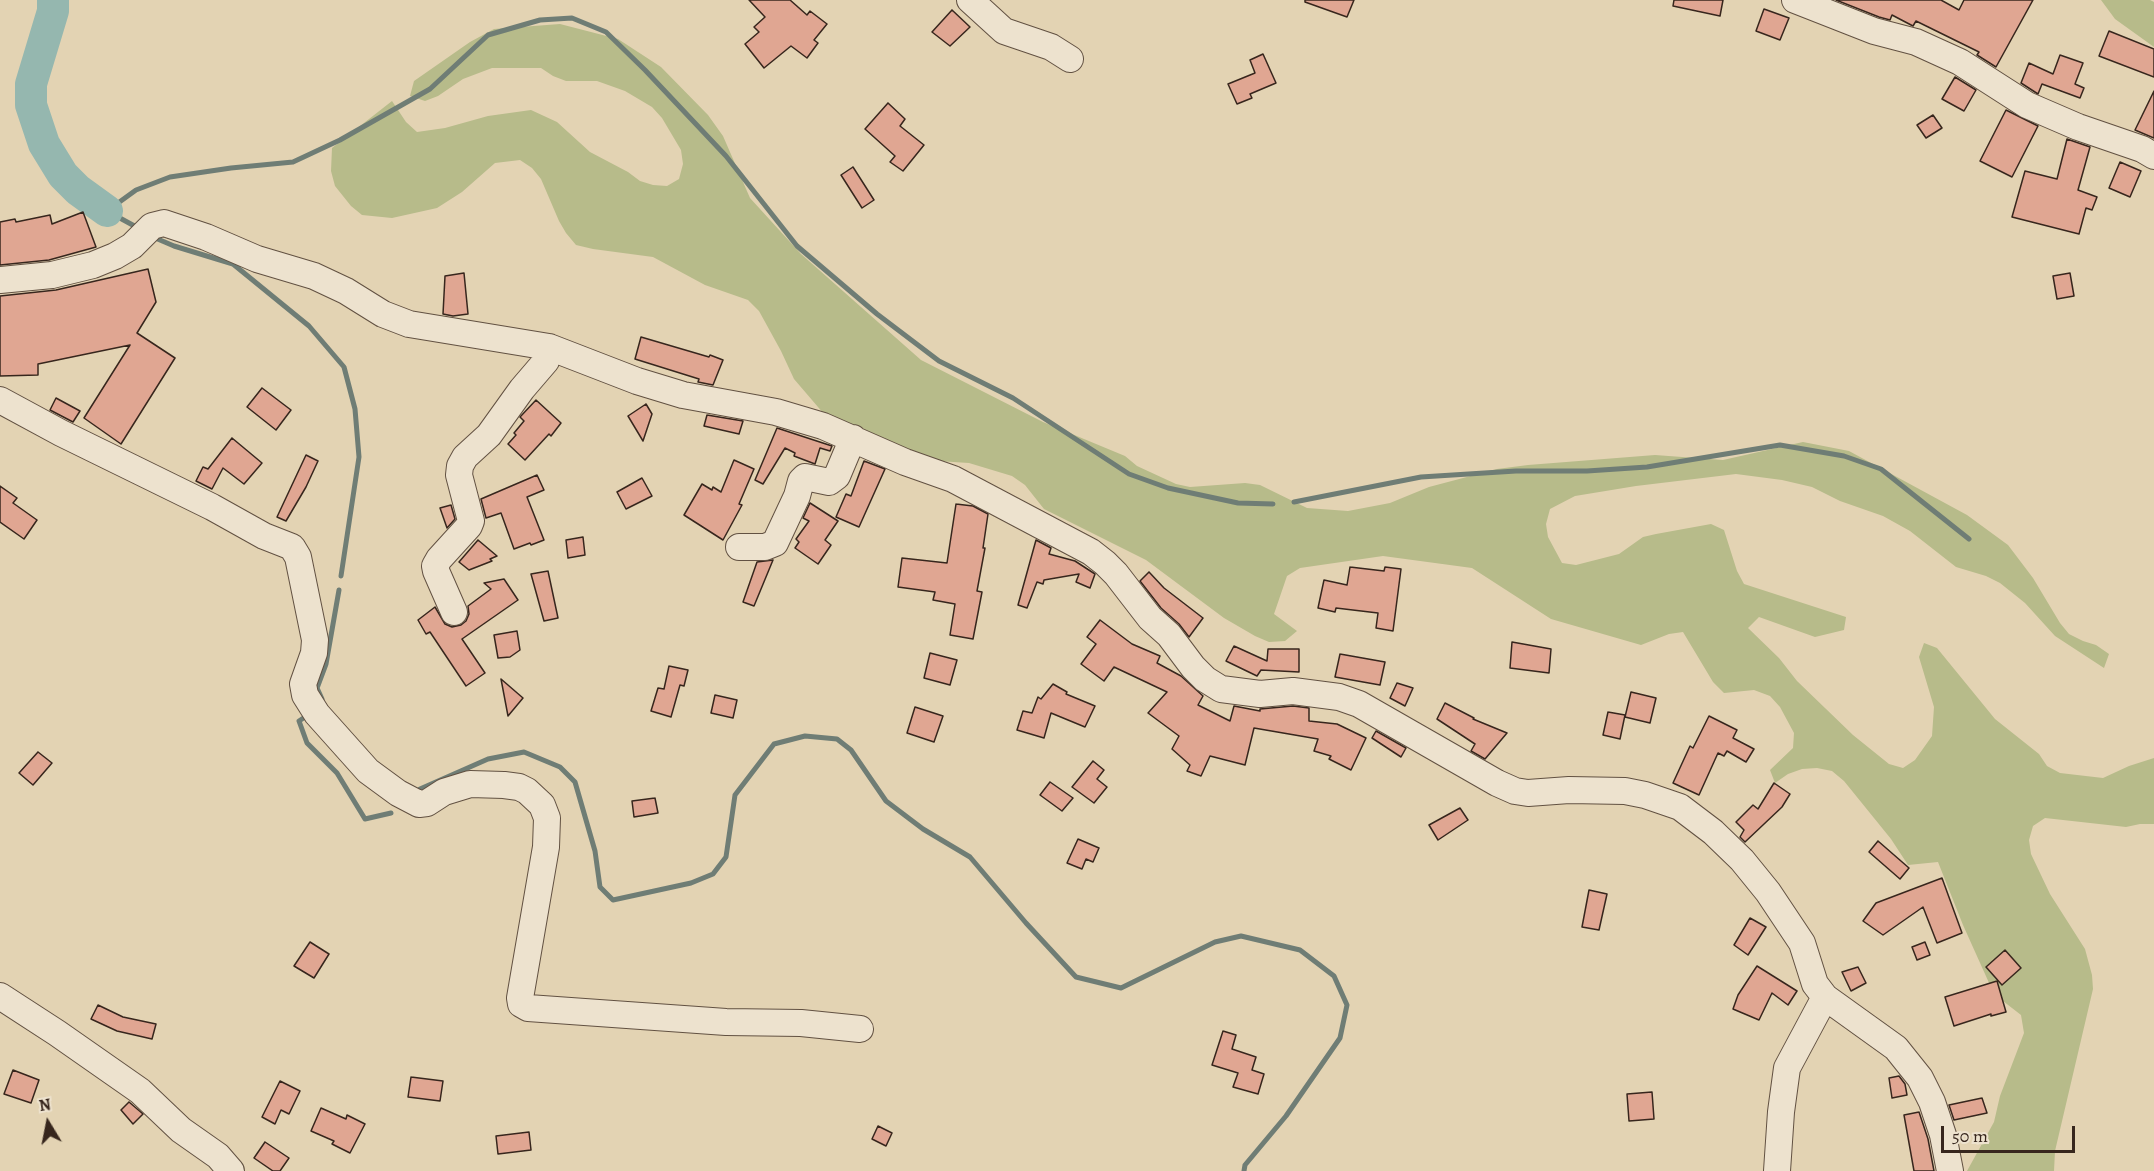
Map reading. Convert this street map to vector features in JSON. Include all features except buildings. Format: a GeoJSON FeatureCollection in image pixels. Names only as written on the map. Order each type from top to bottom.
{"type":"FeatureCollection","features":[{"type":"Feature","properties":{"kind":"street"},"geometry":{"type":"LineString","coordinates":[[970,0],[1004,31],[1051,47],[1070,59]]}},
{"type":"Feature","properties":{"kind":"street"},"geometry":{"type":"LineString","coordinates":[[1796,0],[1874,31],[1916,42],[1960,62],[2027,105],[2078,127],[2142,149],[2154,156]]}},
{"type":"Feature","properties":{"kind":"street"},"geometry":{"type":"LineString","coordinates":[[0,280],[52,275],[93,265],[132,246],[152,226],[164,223],[257,259],[314,276],[346,291],[383,314],[409,324],[549,347],[674,393],[781,413],[823,426],[905,462],[953,479],[1091,552],[1116,574],[1150,618],[1169,635],[1199,673],[1221,688],[1260,694],[1293,691],[1340,696],[1359,704],[1497,783],[1515,790],[1528,793],[1569,790],[1625,791],[1680,807],[1742,860],[1768,892],[1802,943],[1815,984],[1825,997],[1896,1048],[1920,1078],[1932,1102],[1943,1135],[1950,1171]]}},
{"type":"Feature","properties":{"kind":"street"},"geometry":{"type":"LineString","coordinates":[[454,612],[435,566],[471,521],[459,475],[460,466],[465,458],[489,435],[522,389],[546,361],[549,347]]}},
{"type":"Feature","properties":{"kind":"street"},"geometry":{"type":"LineString","coordinates":[[0,400],[61,433],[212,507],[264,536],[292,547],[298,557],[315,640],[314,653],[303,684],[304,695],[317,714],[368,771],[398,793],[419,804],[427,803],[444,792],[470,784],[482,784],[519,787],[542,805],[547,818],[546,847],[520,998],[521,1004],[528,1008],[726,1022],[801,1023],[860,1029]]}},
{"type":"Feature","properties":{"kind":"street"},"geometry":{"type":"LineString","coordinates":[[739,547],[765,547],[775,543],[797,496],[801,481],[805,477],[829,482],[837,476],[853,438]]}},
{"type":"Feature","properties":{"kind":"street"},"geometry":{"type":"LineString","coordinates":[[0,996],[57,1032],[140,1090],[181,1130],[218,1156],[231,1171]]}},
{"type":"Feature","properties":{"kind":"street"},"geometry":{"type":"LineString","coordinates":[[1777,1171],[1787,1068],[1825,997]]}},
{"type":"Feature","properties":{"kind":"green space"},"geometry":{"type":"Polygon","coordinates":[[[2101,0],[2150,0],[2154,2],[2154,47],[2115,19],[2101,0]]]}},
{"type":"Feature","properties":{"kind":"green space"},"geometry":{"type":"Polygon","coordinates":[[[560,24],[618,39],[661,67],[708,115],[723,136],[750,198],[801,254],[921,360],[1043,422],[1125,456],[1137,466],[1176,484],[1190,487],[1245,483],[1260,485],[1307,508],[1348,511],[1390,503],[1429,487],[1497,469],[1655,455],[1723,460],[1803,442],[1849,451],[1967,515],[2008,545],[2033,578],[2069,634],[2096,645],[2109,654],[2104,668],[2055,636],[2025,603],[2000,583],[1956,567],[1910,531],[1883,516],[1840,501],[1812,487],[1782,480],[1736,474],[1636,486],[1575,496],[1550,509],[1546,524],[1548,537],[1562,563],[1576,565],[1619,554],[1643,537],[1711,524],[1724,530],[1737,571],[1744,584],[1846,617],[1844,630],[1815,637],[1759,617],[1748,628],[1779,658],[1797,681],[1853,735],[1889,764],[1903,768],[1915,760],[1932,736],[1934,707],[1919,657],[1924,643],[1937,648],[1995,719],[2039,754],[2047,766],[2060,773],[2103,778],[2154,758],[2154,824],[2126,827],[2045,818],[2033,826],[2029,840],[2031,854],[2050,894],[2085,949],[2092,975],[2093,989],[2055,1151],[2054,1171],[1967,1171],[1994,1122],[2000,1096],[2024,1033],[2021,1015],[1994,994],[1938,862],[1908,865],[1891,839],[1844,781],[1832,771],[1817,768],[1802,769],[1788,774],[1775,783],[1770,770],[1793,748],[1794,733],[1780,707],[1770,696],[1754,690],[1724,693],[1713,682],[1683,632],[1669,634],[1641,645],[1551,619],[1472,568],[1383,556],[1300,568],[1287,576],[1274,614],[1297,631],[1285,641],[1269,642],[1224,618],[1146,560],[1044,509],[1025,485],[1012,476],[969,463],[938,461],[908,454],[824,414],[794,379],[759,311],[748,300],[705,285],[653,257],[576,245],[559,221],[541,179],[532,168],[520,160],[495,163],[462,192],[437,208],[392,218],[362,215],[351,206],[335,186],[331,171],[332,148],[392,101],[406,122],[417,132],[445,128],[488,116],[531,110],[557,122],[590,152],[640,181],[667,186],[679,179],[683,164],[681,150],[662,118],[652,107],[625,91],[597,81],[566,81],[541,68],[492,68],[463,79],[438,96],[425,101],[410,96],[414,81],[470,42],[494,29],[560,24]]]}},
{"type":"Feature","properties":{"kind":"waterway"},"geometry":{"type":"LineString","coordinates":[[53,0],[53,11],[31,84],[31,105],[44,144],[63,175],[78,190],[107,211]]}},
{"type":"Feature","properties":{"kind":"waterway"},"geometry":{"type":"LineString","coordinates":[[140,229],[107,211],[136,190],[170,177],[293,162],[340,140],[430,89],[488,35],[540,20],[572,18],[606,32],[726,156],[797,246],[877,314],[939,361],[1013,398],[1129,474],[1168,488],[1238,503],[1273,504]]}},
{"type":"Feature","properties":{"kind":"waterway"},"geometry":{"type":"LineString","coordinates":[[153,237],[174,246],[233,264],[309,326],[344,367],[355,409],[359,457],[341,576]]}},
{"type":"Feature","properties":{"kind":"waterway"},"geometry":{"type":"LineString","coordinates":[[1294,502],[1421,477],[1647,467],[1780,445],[1844,456],[1881,469],[1969,539]]}},
{"type":"Feature","properties":{"kind":"waterway"},"geometry":{"type":"LineString","coordinates":[[322,699],[317,688],[326,664],[339,590]]}},
{"type":"Feature","properties":{"kind":"waterway"},"geometry":{"type":"LineString","coordinates":[[308,715],[299,721],[307,743],[337,773],[365,819],[391,813]]}},
{"type":"Feature","properties":{"kind":"waterway"},"geometry":{"type":"LineString","coordinates":[[420,789],[488,759],[524,752],[560,767],[575,782],[595,851],[600,887],[613,900],[691,883],[713,874],[726,857],[735,795],[774,744],[805,736],[837,739],[851,750],[886,801],[923,829],[970,857],[1076,977],[1121,988],[1215,942],[1241,936],[1300,950],[1334,976],[1347,1005],[1340,1038],[1286,1116],[1245,1165],[1244,1171]]}}]}
